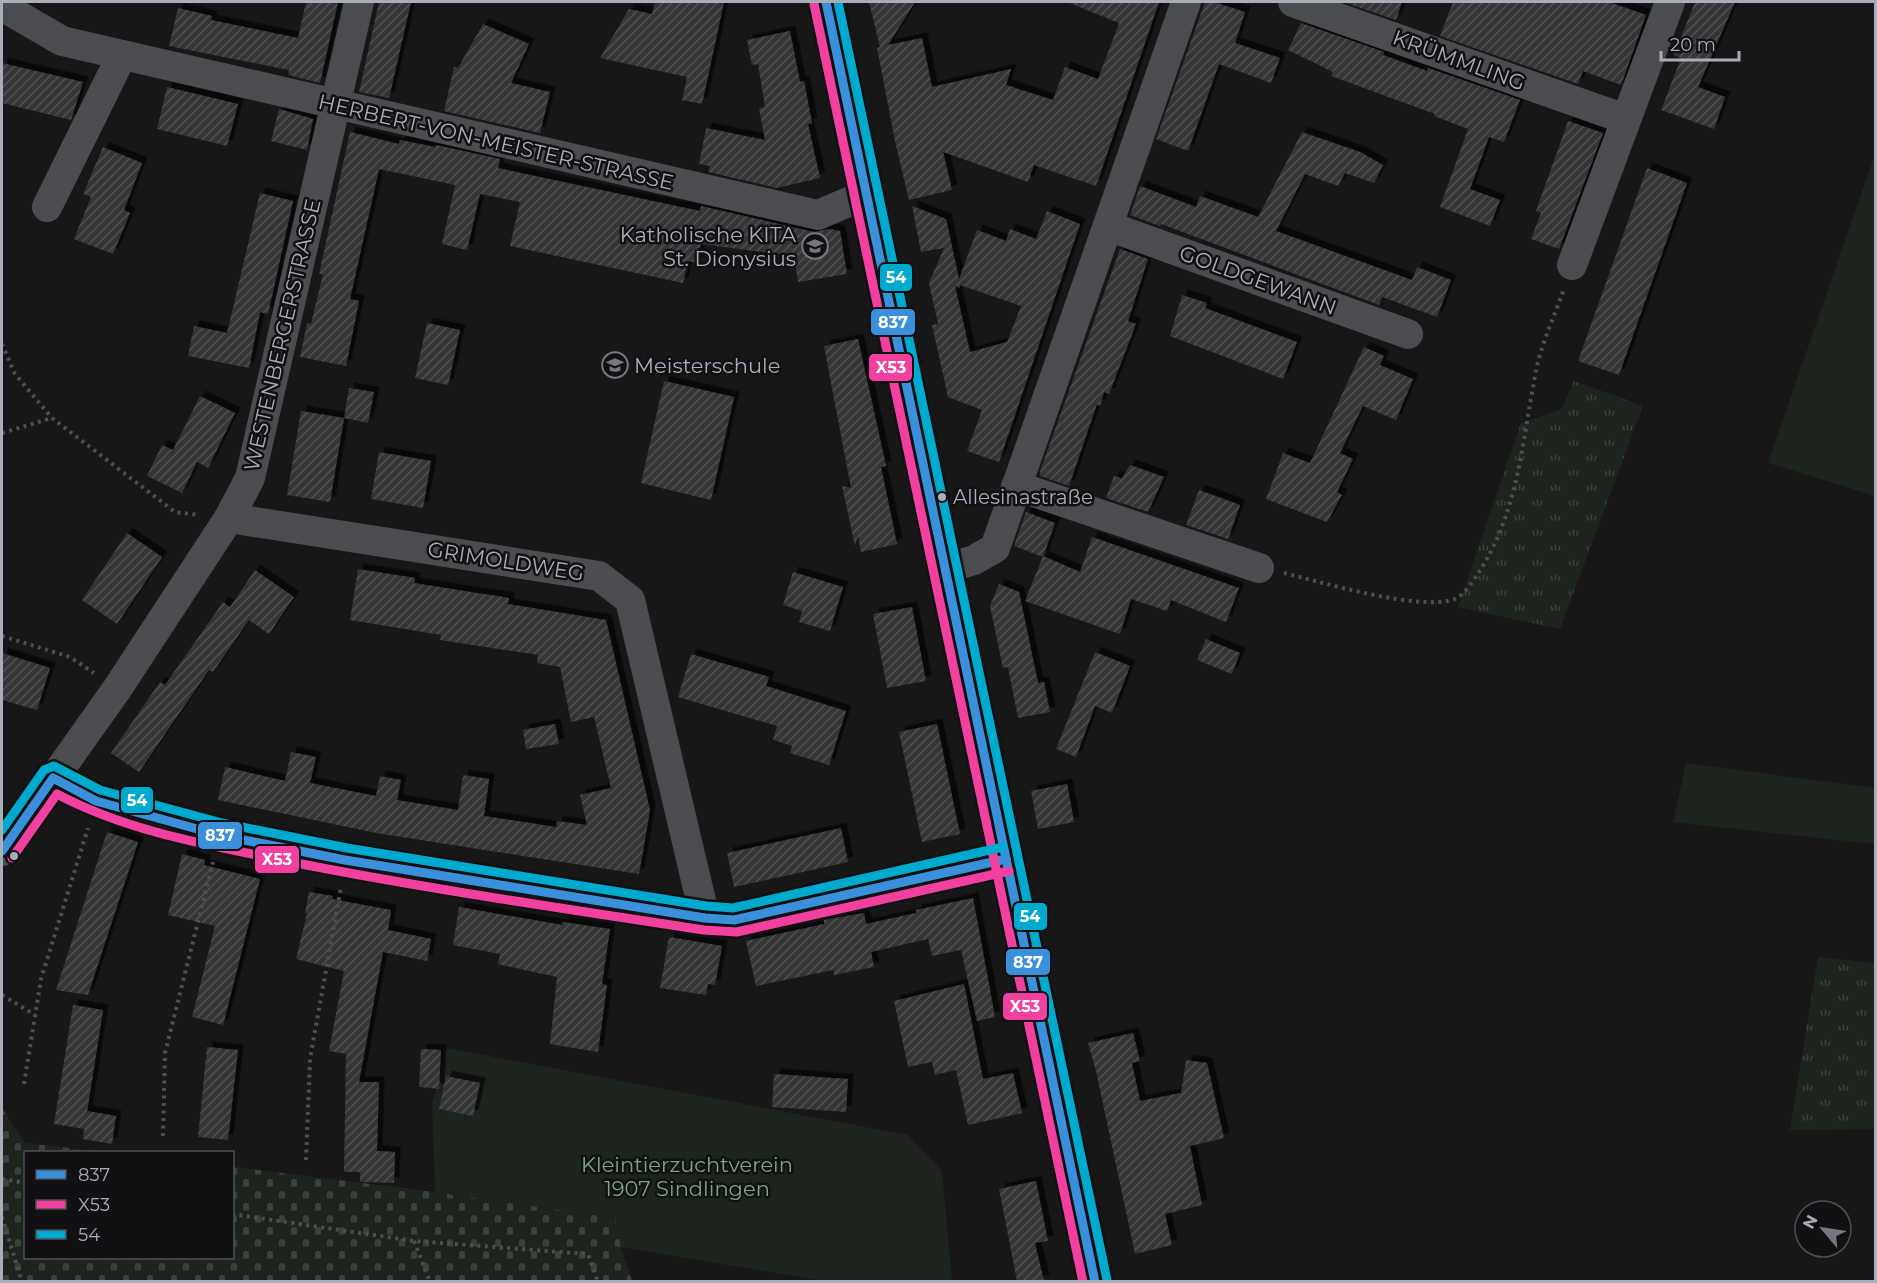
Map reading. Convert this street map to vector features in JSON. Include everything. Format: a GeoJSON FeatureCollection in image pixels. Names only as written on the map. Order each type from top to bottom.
{"type":"FeatureCollection","features":[{"type":"Feature","properties":{"kind":"street","name":"WESTENBERGERSTRASSE"},"geometry":{"type":"LineString","coordinates":[[2,851],[117,688],[229,518],[250,478],[359,2]]}},
{"type":"Feature","properties":{"kind":"street"},"geometry":{"type":"LineString","coordinates":[[826,2],[1095,1281]]}},
{"type":"Feature","properties":{"kind":"street"},"geometry":{"type":"LineString","coordinates":[[945,569],[974,560],[995,548],[1186,2]]}},
{"type":"Feature","properties":{"kind":"street","name":"KRÜMMLING"},"geometry":{"type":"LineString","coordinates":[[1293,2],[1624,119]]}},
{"type":"Feature","properties":{"kind":"street"},"geometry":{"type":"LineString","coordinates":[[1572,266],[1624,119],[1670,2]]}},
{"type":"Feature","properties":{"kind":"street","name":"HERBERT-VON-MEISTER-STRASSE"},"geometry":{"type":"LineString","coordinates":[[2,6],[62,41],[818,215],[867,194]]}},
{"type":"Feature","properties":{"kind":"street"},"geometry":{"type":"LineString","coordinates":[[47,207],[122,55]]}},
{"type":"Feature","properties":{"kind":"street","name":"GOLDGEWANN"},"geometry":{"type":"LineString","coordinates":[[1108,226],[1408,334]]}},
{"type":"Feature","properties":{"kind":"street"},"geometry":{"type":"LineString","coordinates":[[1016,486],[1259,568]]}},
{"type":"Feature","properties":{"kind":"street","name":"GRIMOLDWEG"},"geometry":{"type":"LineString","coordinates":[[229,518],[599,576],[630,600],[705,918]]}},
{"type":"Feature","properties":{"kind":"street"},"geometry":{"type":"LineString","coordinates":[[53,778],[96,801],[219,835],[345,860],[705,918],[734,920],[1006,859]]}},
{"type":"Feature","properties":{"kind":"path"},"geometry":{"type":"LineString","coordinates":[[1259,568],[1384,596],[1427,602],[1454,599],[1465,592],[1492,552],[1518,478],[1530,418],[1536,369],[1572,266]]}},
{"type":"Feature","properties":{"kind":"path"},"geometry":{"type":"LineString","coordinates":[[2,344],[15,374],[52,418],[175,512],[229,518]]}},
{"type":"Feature","properties":{"kind":"path"},"geometry":{"type":"LineString","coordinates":[[2,433],[52,418]]}},
{"type":"Feature","properties":{"kind":"path"},"geometry":{"type":"LineString","coordinates":[[2,636],[70,657],[117,688]]}},
{"type":"Feature","properties":{"kind":"path"},"geometry":{"type":"LineString","coordinates":[[24,1084],[41,979],[96,801]]}},
{"type":"Feature","properties":{"kind":"path"},"geometry":{"type":"LineString","coordinates":[[163,1136],[165,1053],[219,835]]}},
{"type":"Feature","properties":{"kind":"path"},"geometry":{"type":"LineString","coordinates":[[306,1160],[310,1059],[345,860]]}},
{"type":"Feature","properties":{"kind":"path"},"geometry":{"type":"LineString","coordinates":[[2,995],[35,1015]]}},
{"type":"Feature","properties":{"kind":"path"},"geometry":{"type":"LineString","coordinates":[[2,1179],[24,1182]]}},
{"type":"Feature","properties":{"kind":"path"},"geometry":{"type":"LineString","coordinates":[[234,1214],[414,1241],[588,1254],[598,1281]]}},
{"type":"Feature","properties":{"kind":"path"},"geometry":{"type":"LineString","coordinates":[[2,1217],[22,1281]]}},
{"type":"Feature","properties":{"kind":"path"},"geometry":{"type":"LineString","coordinates":[[414,1241],[430,1281]]}},
{"type":"Feature","properties":{"kind":"green space"},"geometry":{"type":"Polygon","coordinates":[[[1875,154],[1875,496],[1768,463],[1875,154]]]}},
{"type":"Feature","properties":{"kind":"green space"},"geometry":{"type":"Polygon","coordinates":[[[1574,381],[1643,406],[1560,629],[1458,607],[1521,423],[1562,409],[1574,381]]]}},
{"type":"Feature","properties":{"kind":"green space"},"geometry":{"type":"Polygon","coordinates":[[[1686,763],[1875,788],[1875,844],[1673,822],[1686,763]]]}},
{"type":"Feature","properties":{"kind":"green space"},"geometry":{"type":"Polygon","coordinates":[[[1818,957],[1875,963],[1875,1129],[1790,1130],[1818,957]]]}},
{"type":"Feature","properties":{"kind":"green space","name":"Kleintierzuchtverein 1907 Sindlingen"},"geometry":{"type":"Polygon","coordinates":[[[447,1048],[908,1135],[942,1171],[952,1281],[822,1281],[621,1247],[615,1218],[435,1192],[432,1104],[447,1048]]]}},
{"type":"Feature","properties":{"kind":"green space"},"geometry":{"type":"Polygon","coordinates":[[[2,1108],[25,1143],[99,1151],[24,1151],[24,1259],[234,1259],[234,1167],[435,1192],[616,1218],[621,1247],[632,1281],[2,1281],[2,1108]]]}},
{"type":"Feature","properties":{"kind":"building"},"geometry":{"type":"Polygon","coordinates":[[[306,2],[338,2],[320,83],[288,75],[289,70],[169,46],[178,8],[212,16],[211,20],[298,38],[306,2]]]}},
{"type":"Feature","properties":{"kind":"building"},"geometry":{"type":"Polygon","coordinates":[[[379,2],[411,2],[389,98],[359,92],[379,2]]]}},
{"type":"Feature","properties":{"kind":"building"},"geometry":{"type":"Polygon","coordinates":[[[655,2],[724,2],[702,104],[682,100],[687,77],[600,58],[629,9],[652,14],[655,2]]]}},
{"type":"Feature","properties":{"kind":"building"},"geometry":{"type":"Polygon","coordinates":[[[869,2],[915,2],[888,45],[922,38],[932,87],[1011,69],[1006,85],[1053,100],[1065,67],[1098,79],[1119,23],[1067,2],[1159,2],[1096,186],[1034,165],[1028,182],[943,152],[952,190],[909,200],[896,146],[877,48],[880,47],[869,2]]]}},
{"type":"Feature","properties":{"kind":"building"},"geometry":{"type":"Polygon","coordinates":[[[1205,2],[1214,2],[1245,12],[1235,43],[1280,58],[1271,83],[1219,64],[1188,151],[1156,139],[1205,2]]]}},
{"type":"Feature","properties":{"kind":"building"},"geometry":{"type":"Polygon","coordinates":[[[1343,2],[1402,2],[1396,20],[1343,2]]]}},
{"type":"Feature","properties":{"kind":"building"},"geometry":{"type":"Polygon","coordinates":[[[1453,2],[1609,2],[1646,15],[1621,85],[1583,71],[1578,84],[1440,36],[1453,2]]]}},
{"type":"Feature","properties":{"kind":"building"},"geometry":{"type":"Polygon","coordinates":[[[1695,2],[1735,2],[1698,87],[1725,97],[1714,129],[1661,110],[1681,58],[1674,55],[1695,2]]]}},
{"type":"Feature","properties":{"kind":"building"},"geometry":{"type":"Polygon","coordinates":[[[1301,23],[1384,52],[1383,55],[1427,71],[1428,68],[1520,100],[1504,142],[1489,137],[1470,189],[1500,200],[1490,226],[1440,207],[1468,129],[1434,116],[1435,114],[1331,76],[1333,72],[1288,50],[1301,23]]]}},
{"type":"Feature","properties":{"kind":"building"},"geometry":{"type":"Polygon","coordinates":[[[483,24],[529,44],[511,83],[550,92],[540,133],[444,111],[454,67],[458,68],[483,24]]]}},
{"type":"Feature","properties":{"kind":"building"},"geometry":{"type":"Polygon","coordinates":[[[790,31],[800,82],[804,81],[812,123],[808,124],[820,178],[777,188],[708,172],[710,166],[699,164],[706,128],[765,140],[759,108],[765,107],[758,64],[752,65],[747,40],[790,31]]]}},
{"type":"Feature","properties":{"kind":"building"},"geometry":{"type":"Polygon","coordinates":[[[2,63],[83,82],[71,120],[2,103],[2,63]]]}},
{"type":"Feature","properties":{"kind":"building"},"geometry":{"type":"Polygon","coordinates":[[[167,87],[238,104],[227,146],[157,129],[167,87]]]}},
{"type":"Feature","properties":{"kind":"building"},"geometry":{"type":"Polygon","coordinates":[[[279,109],[313,119],[307,150],[271,141],[279,109]]]}},
{"type":"Feature","properties":{"kind":"building"},"geometry":{"type":"Polygon","coordinates":[[[1568,121],[1603,133],[1559,249],[1531,239],[1541,213],[1536,211],[1568,121]]]}},
{"type":"Feature","properties":{"kind":"building"},"geometry":{"type":"Polygon","coordinates":[[[350,132],[399,144],[400,140],[435,147],[436,145],[500,159],[498,168],[700,211],[701,206],[814,232],[829,229],[840,231],[847,274],[798,282],[794,256],[701,244],[697,263],[688,261],[683,283],[510,246],[520,202],[480,194],[467,250],[442,244],[455,185],[379,169],[350,299],[359,301],[346,366],[300,357],[307,323],[311,324],[323,274],[319,274],[350,132]]]}},
{"type":"Feature","properties":{"kind":"building"},"geometry":{"type":"Polygon","coordinates":[[[1302,132],[1360,152],[1383,165],[1374,183],[1345,173],[1338,186],[1305,174],[1276,231],[1412,280],[1417,267],[1451,280],[1437,317],[1382,297],[1379,305],[1161,224],[1160,226],[1130,215],[1140,186],[1196,207],[1200,196],[1258,217],[1302,132]]]}},
{"type":"Feature","properties":{"kind":"building"},"geometry":{"type":"Polygon","coordinates":[[[103,147],[142,163],[124,210],[130,213],[113,254],[74,239],[91,197],[83,194],[103,147]]]}},
{"type":"Feature","properties":{"kind":"building"},"geometry":{"type":"Polygon","coordinates":[[[1647,168],[1687,183],[1619,375],[1578,361],[1647,168]]]}},
{"type":"Feature","properties":{"kind":"building"},"geometry":{"type":"Polygon","coordinates":[[[260,193],[293,201],[268,314],[260,312],[249,368],[188,356],[194,326],[227,333],[260,193]]]}},
{"type":"Feature","properties":{"kind":"building"},"geometry":{"type":"Polygon","coordinates":[[[912,206],[946,219],[959,279],[977,230],[1006,241],[1010,229],[1036,239],[1047,211],[1080,224],[999,462],[967,451],[982,410],[948,397],[932,325],[938,324],[929,283],[944,248],[921,252],[912,206]],[[960,285],[960,288],[955,286],[970,352],[1007,342],[1021,306],[960,285]]]}},
{"type":"Feature","properties":{"kind":"building"},"geometry":{"type":"Polygon","coordinates":[[[1120,249],[1148,259],[1128,321],[1136,324],[1109,394],[1104,392],[1100,406],[1097,404],[1069,486],[1040,476],[1040,471],[1120,249]]]}},
{"type":"Feature","properties":{"kind":"building"},"geometry":{"type":"Polygon","coordinates":[[[1182,295],[1207,303],[1205,308],[1297,342],[1283,379],[1170,336],[1182,295]]]}},
{"type":"Feature","properties":{"kind":"building"},"geometry":{"type":"Polygon","coordinates":[[[427,323],[460,330],[448,385],[415,378],[427,323]]]}},
{"type":"Feature","properties":{"kind":"building"},"geometry":{"type":"Polygon","coordinates":[[[858,339],[886,466],[881,467],[897,544],[861,552],[858,536],[855,546],[842,486],[851,488],[824,346],[858,339]]]}},
{"type":"Feature","properties":{"kind":"building"},"geometry":{"type":"Polygon","coordinates":[[[1364,347],[1384,356],[1380,365],[1413,379],[1396,420],[1363,406],[1340,453],[1353,459],[1337,492],[1342,495],[1327,522],[1266,499],[1283,453],[1310,463],[1364,347]]]}},
{"type":"Feature","properties":{"kind":"building"},"geometry":{"type":"Polygon","coordinates":[[[664,381],[734,397],[711,500],[641,483],[664,381]]]}},
{"type":"Feature","properties":{"kind":"building"},"geometry":{"type":"Polygon","coordinates":[[[349,388],[374,392],[368,423],[344,418],[349,388]]]}},
{"type":"Feature","properties":{"kind":"building"},"geometry":{"type":"Polygon","coordinates":[[[200,396],[235,413],[208,468],[197,462],[182,493],[147,476],[162,445],[173,450],[200,396]]]}},
{"type":"Feature","properties":{"kind":"building"},"geometry":{"type":"Polygon","coordinates":[[[301,411],[344,418],[330,502],[287,495],[301,411]]]}},
{"type":"Feature","properties":{"kind":"building"},"geometry":{"type":"Polygon","coordinates":[[[379,452],[431,461],[423,508],[371,499],[379,452]]]}},
{"type":"Feature","properties":{"kind":"building"},"geometry":{"type":"Polygon","coordinates":[[[1130,465],[1164,477],[1148,512],[1106,498],[1114,476],[1122,478],[1130,465]]]}},
{"type":"Feature","properties":{"kind":"building"},"geometry":{"type":"Polygon","coordinates":[[[1199,490],[1240,505],[1228,539],[1186,525],[1199,490]]]}},
{"type":"Feature","properties":{"kind":"building"},"geometry":{"type":"Polygon","coordinates":[[[1026,512],[1055,523],[1043,557],[1014,546],[1026,512]]]}},
{"type":"Feature","properties":{"kind":"building"},"geometry":{"type":"Polygon","coordinates":[[[127,533],[162,557],[117,624],[82,600],[127,533]]]}},
{"type":"Feature","properties":{"kind":"building"},"geometry":{"type":"Polygon","coordinates":[[[1092,537],[1239,588],[1226,622],[1171,600],[1167,611],[1131,599],[1120,634],[1025,601],[1043,556],[1080,572],[1092,537]]]}},
{"type":"Feature","properties":{"kind":"building"},"geometry":{"type":"Polygon","coordinates":[[[358,569],[415,578],[414,583],[509,598],[508,604],[606,620],[650,810],[639,874],[376,833],[218,800],[225,767],[285,781],[291,752],[316,757],[310,783],[376,796],[380,776],[401,780],[397,800],[458,810],[463,775],[489,779],[484,816],[556,827],[557,821],[587,825],[580,795],[611,788],[594,717],[571,722],[560,667],[537,663],[538,655],[440,640],[441,635],[350,620],[358,569]]]}},
{"type":"Feature","properties":{"kind":"building"},"geometry":{"type":"Polygon","coordinates":[[[255,570],[294,597],[269,634],[249,620],[213,672],[209,670],[139,772],[111,753],[160,682],[165,685],[223,602],[230,607],[255,570]]]}},
{"type":"Feature","properties":{"kind":"building"},"geometry":{"type":"Polygon","coordinates":[[[793,572],[843,587],[830,631],[799,622],[802,611],[783,605],[793,572]]]}},
{"type":"Feature","properties":{"kind":"building"},"geometry":{"type":"Polygon","coordinates":[[[999,584],[1019,592],[1038,683],[1044,682],[1050,712],[1018,718],[1008,667],[1003,668],[990,606],[999,584]]]}},
{"type":"Feature","properties":{"kind":"building"},"geometry":{"type":"Polygon","coordinates":[[[912,607],[926,681],[887,688],[873,614],[912,607]]]}},
{"type":"Feature","properties":{"kind":"building"},"geometry":{"type":"Polygon","coordinates":[[[1206,639],[1240,653],[1232,674],[1197,660],[1206,639]]]}},
{"type":"Feature","properties":{"kind":"building"},"geometry":{"type":"Polygon","coordinates":[[[1095,652],[1130,666],[1112,713],[1095,706],[1076,757],[1056,749],[1095,652]]]}},
{"type":"Feature","properties":{"kind":"building"},"geometry":{"type":"Polygon","coordinates":[[[2,653],[50,668],[37,710],[2,700],[2,653]]]}},
{"type":"Feature","properties":{"kind":"building"},"geometry":{"type":"Polygon","coordinates":[[[691,654],[769,677],[766,686],[846,711],[829,765],[790,753],[792,746],[773,740],[777,726],[678,697],[691,654]]]}},
{"type":"Feature","properties":{"kind":"building"},"geometry":{"type":"Polygon","coordinates":[[[555,724],[559,744],[526,749],[523,730],[555,724]]]}},
{"type":"Feature","properties":{"kind":"building"},"geometry":{"type":"Polygon","coordinates":[[[937,724],[960,834],[922,842],[899,732],[937,724]]]}},
{"type":"Feature","properties":{"kind":"building"},"geometry":{"type":"Polygon","coordinates":[[[1067,784],[1074,822],[1038,829],[1031,791],[1067,784]]]}},
{"type":"Feature","properties":{"kind":"building"},"geometry":{"type":"Polygon","coordinates":[[[841,828],[848,862],[734,887],[727,853],[841,828]]]}},
{"type":"Feature","properties":{"kind":"building"},"geometry":{"type":"Polygon","coordinates":[[[107,832],[138,842],[88,995],[56,990],[107,832]]]}},
{"type":"Feature","properties":{"kind":"building"},"geometry":{"type":"Polygon","coordinates":[[[182,854],[205,860],[204,865],[260,879],[223,1025],[192,1017],[215,926],[168,915],[182,854]]]}},
{"type":"Feature","properties":{"kind":"building"},"geometry":{"type":"Polygon","coordinates":[[[309,892],[333,896],[332,899],[391,910],[388,930],[431,939],[427,961],[383,952],[359,1082],[379,1082],[377,1151],[395,1152],[394,1183],[360,1182],[360,1172],[344,1172],[346,1054],[329,1051],[344,971],[296,959],[307,913],[305,913],[309,892]]]}},
{"type":"Feature","properties":{"kind":"building"},"geometry":{"type":"Polygon","coordinates":[[[973,898],[995,1017],[977,1021],[961,950],[932,956],[928,939],[871,952],[874,967],[834,975],[833,970],[756,986],[746,941],[824,924],[824,920],[864,913],[866,924],[973,898]]]}},
{"type":"Feature","properties":{"kind":"building"},"geometry":{"type":"Polygon","coordinates":[[[459,907],[562,925],[563,922],[610,929],[602,984],[607,985],[598,1052],[550,1044],[557,977],[498,964],[500,954],[453,945],[459,907]]]}},
{"type":"Feature","properties":{"kind":"building"},"geometry":{"type":"Polygon","coordinates":[[[669,937],[722,946],[715,985],[708,984],[706,995],[660,988],[669,937]]]}},
{"type":"Feature","properties":{"kind":"building"},"geometry":{"type":"Polygon","coordinates":[[[964,984],[983,1079],[1013,1073],[1022,1113],[968,1125],[956,1070],[935,1075],[932,1062],[908,1067],[894,1001],[964,984]]]}},
{"type":"Feature","properties":{"kind":"building"},"geometry":{"type":"Polygon","coordinates":[[[73,1005],[103,1010],[87,1111],[116,1116],[112,1144],[83,1139],[84,1129],[54,1124],[73,1005]]]}},
{"type":"Feature","properties":{"kind":"building"},"geometry":{"type":"Polygon","coordinates":[[[1133,1033],[1140,1061],[1132,1063],[1140,1101],[1181,1093],[1186,1060],[1207,1063],[1224,1138],[1190,1146],[1202,1205],[1165,1214],[1172,1245],[1135,1254],[1088,1043],[1133,1033]]]}},
{"type":"Feature","properties":{"kind":"building"},"geometry":{"type":"Polygon","coordinates":[[[207,1047],[238,1050],[228,1140],[198,1137],[207,1047]]]}},
{"type":"Feature","properties":{"kind":"building"},"geometry":{"type":"Polygon","coordinates":[[[421,1049],[441,1050],[439,1089],[419,1087],[421,1049]]]}},
{"type":"Feature","properties":{"kind":"building"},"geometry":{"type":"Polygon","coordinates":[[[774,1074],[848,1079],[846,1112],[772,1107],[774,1074]]]}},
{"type":"Feature","properties":{"kind":"building"},"geometry":{"type":"Polygon","coordinates":[[[446,1076],[480,1083],[473,1116],[439,1109],[446,1076]]]}},
{"type":"Feature","properties":{"kind":"building"},"geometry":{"type":"Polygon","coordinates":[[[1036,1181],[1048,1241],[1035,1243],[1044,1281],[1017,1281],[999,1189],[1036,1181]]]}},
{"type":"Feature","properties":{"kind":"transit line","name":"837"},"geometry":{"type":"LineString","coordinates":[[826,2],[1095,1282]]}},
{"type":"Feature","properties":{"kind":"transit line","name":"54"},"geometry":{"type":"LineString","coordinates":[[838,2],[1107,1280]]}},
{"type":"Feature","properties":{"kind":"transit line","name":"X53"},"geometry":{"type":"LineString","coordinates":[[814,4],[1083,1282]]}},
{"type":"Feature","properties":{"kind":"transit line","name":"54"},"geometry":{"type":"LineString","coordinates":[[2,830],[44,770],[54,766],[100,790],[222,823],[347,848],[706,906],[733,908],[1003,847]]}},
{"type":"Feature","properties":{"kind":"transit line","name":"837"},"geometry":{"type":"LineString","coordinates":[[2,851],[53,778],[96,801],[219,835],[345,860],[705,918],[734,920],[1006,859]]}},
{"type":"Feature","properties":{"kind":"transit line","name":"X53"},"geometry":{"type":"LineString","coordinates":[[12,858],[57,794],[84,807],[142,828],[232,850],[446,890],[704,930],[737,932],[1009,871]]}},
{"type":"Feature","properties":{"kind":"place","name":"Katholische KITA St. Dionysius"},"geometry":{"type":"Point","coordinates":[815,246]}},
{"type":"Feature","properties":{"kind":"place","name":"Meisterschule"},"geometry":{"type":"Point","coordinates":[615,365]}},
{"type":"Feature","properties":{"kind":"place","name":"Allesinastraße"},"geometry":{"type":"Point","coordinates":[942,497]}}]}
